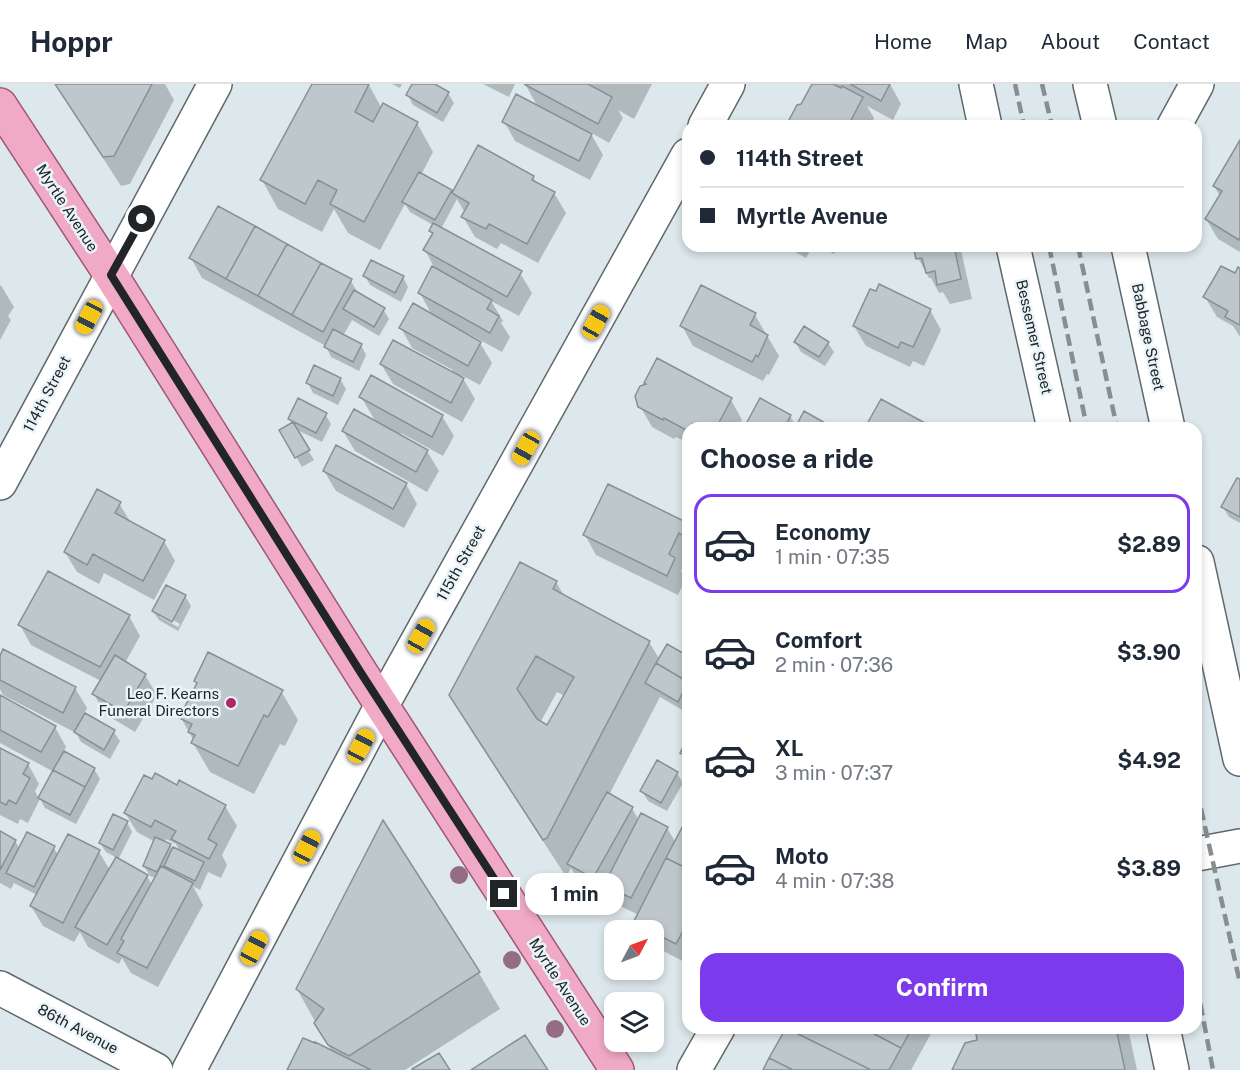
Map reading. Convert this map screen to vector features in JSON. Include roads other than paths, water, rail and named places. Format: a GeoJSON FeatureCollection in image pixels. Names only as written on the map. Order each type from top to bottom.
{"type":"FeatureCollection","features":[{"type":"Feature","properties":{"kind":"main road","name":"Myrtle Avenue"},"geometry":{"type":"LineString","coordinates":[[0,105],[111,275],[382,705],[617,1070]]}},
{"type":"Feature","properties":{"kind":"street","name":"114th Street"},"geometry":{"type":"LineString","coordinates":[[0,483],[215,84]]}},
{"type":"Feature","properties":{"kind":"street"},"geometry":{"type":"LineString","coordinates":[[708,120],[728,84]]}},
{"type":"Feature","properties":{"kind":"street"},"geometry":{"type":"LineString","coordinates":[[976,84],[984,120]]}},
{"type":"Feature","properties":{"kind":"street"},"geometry":{"type":"LineString","coordinates":[[1090,84],[1099,120]]}},
{"type":"Feature","properties":{"kind":"street"},"geometry":{"type":"LineString","coordinates":[[1176,120],[1197,84]]}},
{"type":"Feature","properties":{"kind":"street","name":"115th Street"},"geometry":{"type":"LineString","coordinates":[[189,1070],[382,705],[682,166]]}},
{"type":"Feature","properties":{"kind":"street","name":"Bessemer Street"},"geometry":{"type":"LineString","coordinates":[[1014,252],[1051,422]]}},
{"type":"Feature","properties":{"kind":"street","name":"Babbage Street"},"geometry":{"type":"LineString","coordinates":[[1129,252],[1166,422]]}},
{"type":"Feature","properties":{"kind":"street"},"geometry":{"type":"LineString","coordinates":[[1202,585],[1240,759]]}},
{"type":"Feature","properties":{"kind":"street"},"geometry":{"type":"LineString","coordinates":[[1202,853],[1240,846]]}},
{"type":"Feature","properties":{"kind":"street","name":"86th Avenue"},"geometry":{"type":"LineString","coordinates":[[0,988],[156,1070]]}},
{"type":"Feature","properties":{"kind":"street"},"geometry":{"type":"LineString","coordinates":[[694,1070],[715,1034]]}},
{"type":"Feature","properties":{"kind":"street"},"geometry":{"type":"LineString","coordinates":[[1165,1034],[1172,1070]]}},
{"type":"Feature","properties":{"kind":"railway"},"geometry":{"type":"LineString","coordinates":[[1015,84],[1023,120]]}},
{"type":"Feature","properties":{"kind":"railway"},"geometry":{"type":"LineString","coordinates":[[1042,84],[1051,120]]}},
{"type":"Feature","properties":{"kind":"railway"},"geometry":{"type":"LineString","coordinates":[[1050,252],[1086,422]]}},
{"type":"Feature","properties":{"kind":"railway"},"geometry":{"type":"LineString","coordinates":[[1079,252],[1116,422]]}},
{"type":"Feature","properties":{"kind":"railway"},"geometry":{"type":"LineString","coordinates":[[1202,813],[1240,983]]}},
{"type":"Feature","properties":{"kind":"railway"},"geometry":{"type":"LineString","coordinates":[[1202,1012],[1213,1070]]}},
{"type":"Feature","properties":{"kind":"place","name":"Leo F. Kearns Funeral Directors"},"geometry":{"type":"Point","coordinates":[231,703]}}]}
